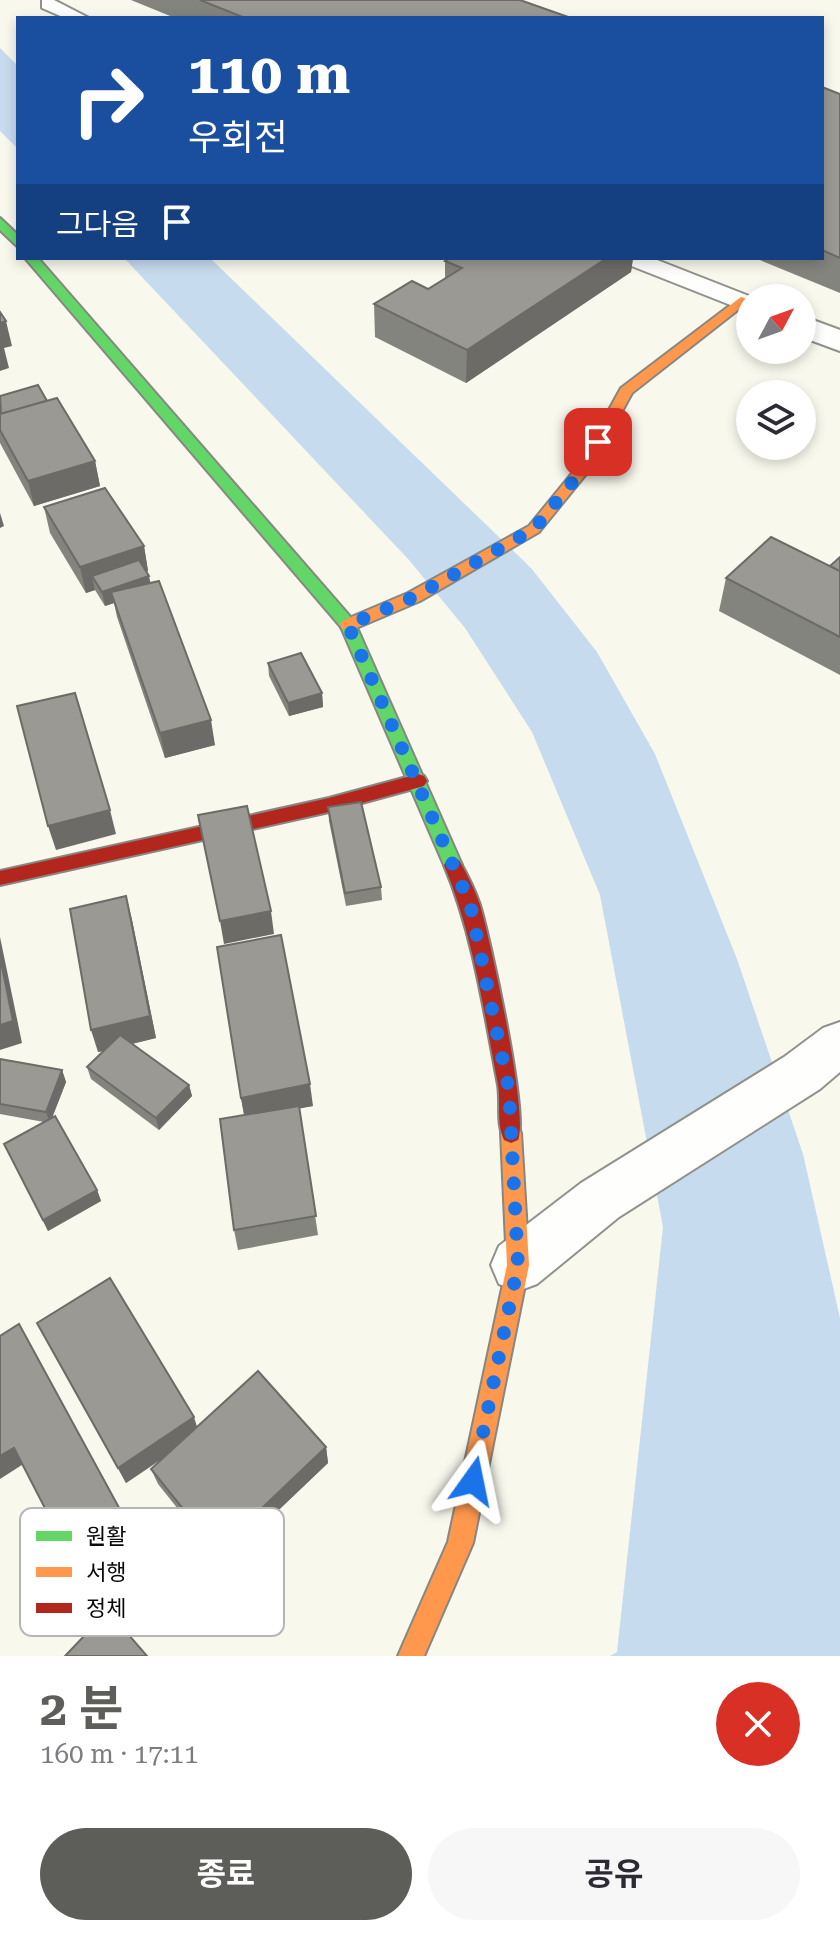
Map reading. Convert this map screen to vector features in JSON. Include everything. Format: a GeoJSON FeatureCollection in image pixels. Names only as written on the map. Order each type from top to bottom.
{"type":"FeatureCollection","features":[{"type":"Feature","properties":{"kind":"street"},"geometry":{"type":"LineString","coordinates":[[0,222],[16,241]]}},
{"type":"Feature","properties":{"kind":"street"},"geometry":{"type":"LineString","coordinates":[[33,260],[348,625],[470,904],[506,1074],[518,1265],[460,1543],[411,1656]]}},
{"type":"Feature","properties":{"kind":"street"},"geometry":{"type":"LineString","coordinates":[[348,625],[414,597],[534,529],[584,468],[626,391],[736,309]]}},
{"type":"Feature","properties":{"kind":"street"},"geometry":{"type":"LineString","coordinates":[[816,332],[840,341]]}},
{"type":"Feature","properties":{"kind":"street"},"geometry":{"type":"LineString","coordinates":[[0,878],[329,805],[418,781]]}},
{"type":"Feature","properties":{"kind":"street"},"geometry":{"type":"LineString","coordinates":[[518,1265],[600,1200],[821,1058]]}},
{"type":"Feature","properties":{"kind":"lane"},"geometry":{"type":"LineString","coordinates":[[48,4],[75,16]]}},
{"type":"Feature","properties":{"kind":"lane"},"geometry":{"type":"LineString","coordinates":[[637,260],[736,298]]}},
{"type":"Feature","properties":{"kind":"water"},"geometry":{"type":"Polygon","coordinates":[[[0,48],[16,64],[16,147],[0,131],[0,48]]]}},
{"type":"Feature","properties":{"kind":"water"},"geometry":{"type":"Polygon","coordinates":[[[126,260],[212,260],[531,568],[597,652],[655,754],[737,959],[803,1154],[840,1318],[840,1656],[610,1656],[617,1652],[663,1227],[600,895],[532,732],[465,628],[409,560],[126,260]]]}},
{"type":"Feature","properties":{"kind":"building"},"geometry":{"type":"Polygon","coordinates":[[[200,0],[520,0],[565,16],[240,16],[200,0]]]}},
{"type":"Feature","properties":{"kind":"building"},"geometry":{"type":"Polygon","coordinates":[[[824,88],[840,94],[840,258],[824,251],[824,88]]]}},
{"type":"Feature","properties":{"kind":"building"},"geometry":{"type":"Polygon","coordinates":[[[604,260],[467,350],[374,304],[412,281],[428,289],[462,268],[445,261],[604,260]]]}},
{"type":"Feature","properties":{"kind":"building"},"geometry":{"type":"Polygon","coordinates":[[[38,385],[47,401],[1,414],[0,396],[38,385]]]}},
{"type":"Feature","properties":{"kind":"building"},"geometry":{"type":"Polygon","coordinates":[[[57,398],[95,461],[28,481],[0,430],[0,414],[57,398]]]}},
{"type":"Feature","properties":{"kind":"building"},"geometry":{"type":"Polygon","coordinates":[[[105,488],[144,546],[80,567],[44,507],[105,488]]]}},
{"type":"Feature","properties":{"kind":"building"},"geometry":{"type":"Polygon","coordinates":[[[771,537],[840,571],[840,637],[726,578],[771,537]]]}},
{"type":"Feature","properties":{"kind":"building"},"geometry":{"type":"Polygon","coordinates":[[[840,557],[840,571],[830,566],[840,557]]]}},
{"type":"Feature","properties":{"kind":"building"},"geometry":{"type":"Polygon","coordinates":[[[139,560],[149,576],[102,592],[92,576],[139,560]]]}},
{"type":"Feature","properties":{"kind":"building"},"geometry":{"type":"Polygon","coordinates":[[[159,581],[211,720],[160,733],[111,592],[159,581]]]}},
{"type":"Feature","properties":{"kind":"building"},"geometry":{"type":"Polygon","coordinates":[[[301,653],[322,693],[288,703],[268,663],[301,653]]]}},
{"type":"Feature","properties":{"kind":"building"},"geometry":{"type":"Polygon","coordinates":[[[75,693],[110,810],[48,826],[17,706],[75,693]]]}},
{"type":"Feature","properties":{"kind":"building"},"geometry":{"type":"Polygon","coordinates":[[[361,802],[381,887],[345,893],[328,807],[361,802]]]}},
{"type":"Feature","properties":{"kind":"building"},"geometry":{"type":"Polygon","coordinates":[[[247,806],[271,911],[220,921],[198,815],[247,806]]]}},
{"type":"Feature","properties":{"kind":"building"},"geometry":{"type":"Polygon","coordinates":[[[126,896],[150,1016],[91,1030],[70,909],[126,896]]]}},
{"type":"Feature","properties":{"kind":"building"},"geometry":{"type":"Polygon","coordinates":[[[281,935],[310,1084],[241,1098],[217,947],[281,935]]]}},
{"type":"Feature","properties":{"kind":"building"},"geometry":{"type":"Polygon","coordinates":[[[0,957],[13,1021],[0,1025],[0,957]]]}},
{"type":"Feature","properties":{"kind":"building"},"geometry":{"type":"Polygon","coordinates":[[[120,1035],[189,1085],[156,1118],[87,1067],[120,1035]]]}},
{"type":"Feature","properties":{"kind":"building"},"geometry":{"type":"Polygon","coordinates":[[[0,1059],[62,1070],[46,1112],[0,1104],[0,1059]]]}},
{"type":"Feature","properties":{"kind":"building"},"geometry":{"type":"Polygon","coordinates":[[[299,1106],[316,1216],[234,1230],[220,1119],[299,1106]]]}},
{"type":"Feature","properties":{"kind":"building"},"geometry":{"type":"Polygon","coordinates":[[[55,1116],[97,1190],[43,1220],[4,1144],[55,1116]]]}},
{"type":"Feature","properties":{"kind":"building"},"geometry":{"type":"Polygon","coordinates":[[[110,1278],[194,1417],[118,1468],[37,1323],[110,1278]]]}},
{"type":"Feature","properties":{"kind":"building"},"geometry":{"type":"Polygon","coordinates":[[[19,1324],[119,1508],[45,1508],[14,1448],[0,1456],[0,1336],[19,1324]]]}},
{"type":"Feature","properties":{"kind":"building"},"geometry":{"type":"Polygon","coordinates":[[[258,1371],[326,1447],[262,1508],[182,1508],[151,1469],[258,1371]]]}},
{"type":"Feature","properties":{"kind":"building"},"geometry":{"type":"Polygon","coordinates":[[[84,1636],[130,1636],[147,1656],[65,1656],[84,1636]]]}},
{"type":"Feature","properties":{"kind":"traffic: fast"},"geometry":{"type":"LineString","coordinates":[[0,222],[16,241]]}},
{"type":"Feature","properties":{"kind":"traffic: fast"},"geometry":{"type":"LineString","coordinates":[[33,260],[348,625],[453,865]]}},
{"type":"Feature","properties":{"kind":"traffic: slow"},"geometry":{"type":"LineString","coordinates":[[348,625],[414,597],[534,529],[584,468],[626,391],[736,305]]}},
{"type":"Feature","properties":{"kind":"traffic: slow"},"geometry":{"type":"LineString","coordinates":[[411,1656],[460,1543],[518,1265],[511,1133]]}},
{"type":"Feature","properties":{"kind":"traffic: jam"},"geometry":{"type":"LineString","coordinates":[[0,878],[329,805],[418,781]]}},
{"type":"Feature","properties":{"kind":"traffic: jam"},"geometry":{"type":"LineString","coordinates":[[453,865],[470,904],[509,1090],[511,1133]]}},
{"type":"Feature","properties":{"kind":"route"},"geometry":{"type":"LineString","coordinates":[[473,1481],[518,1265],[509,1090],[470,904],[348,625],[414,597],[534,529],[584,468],[598,442]]}}]}
